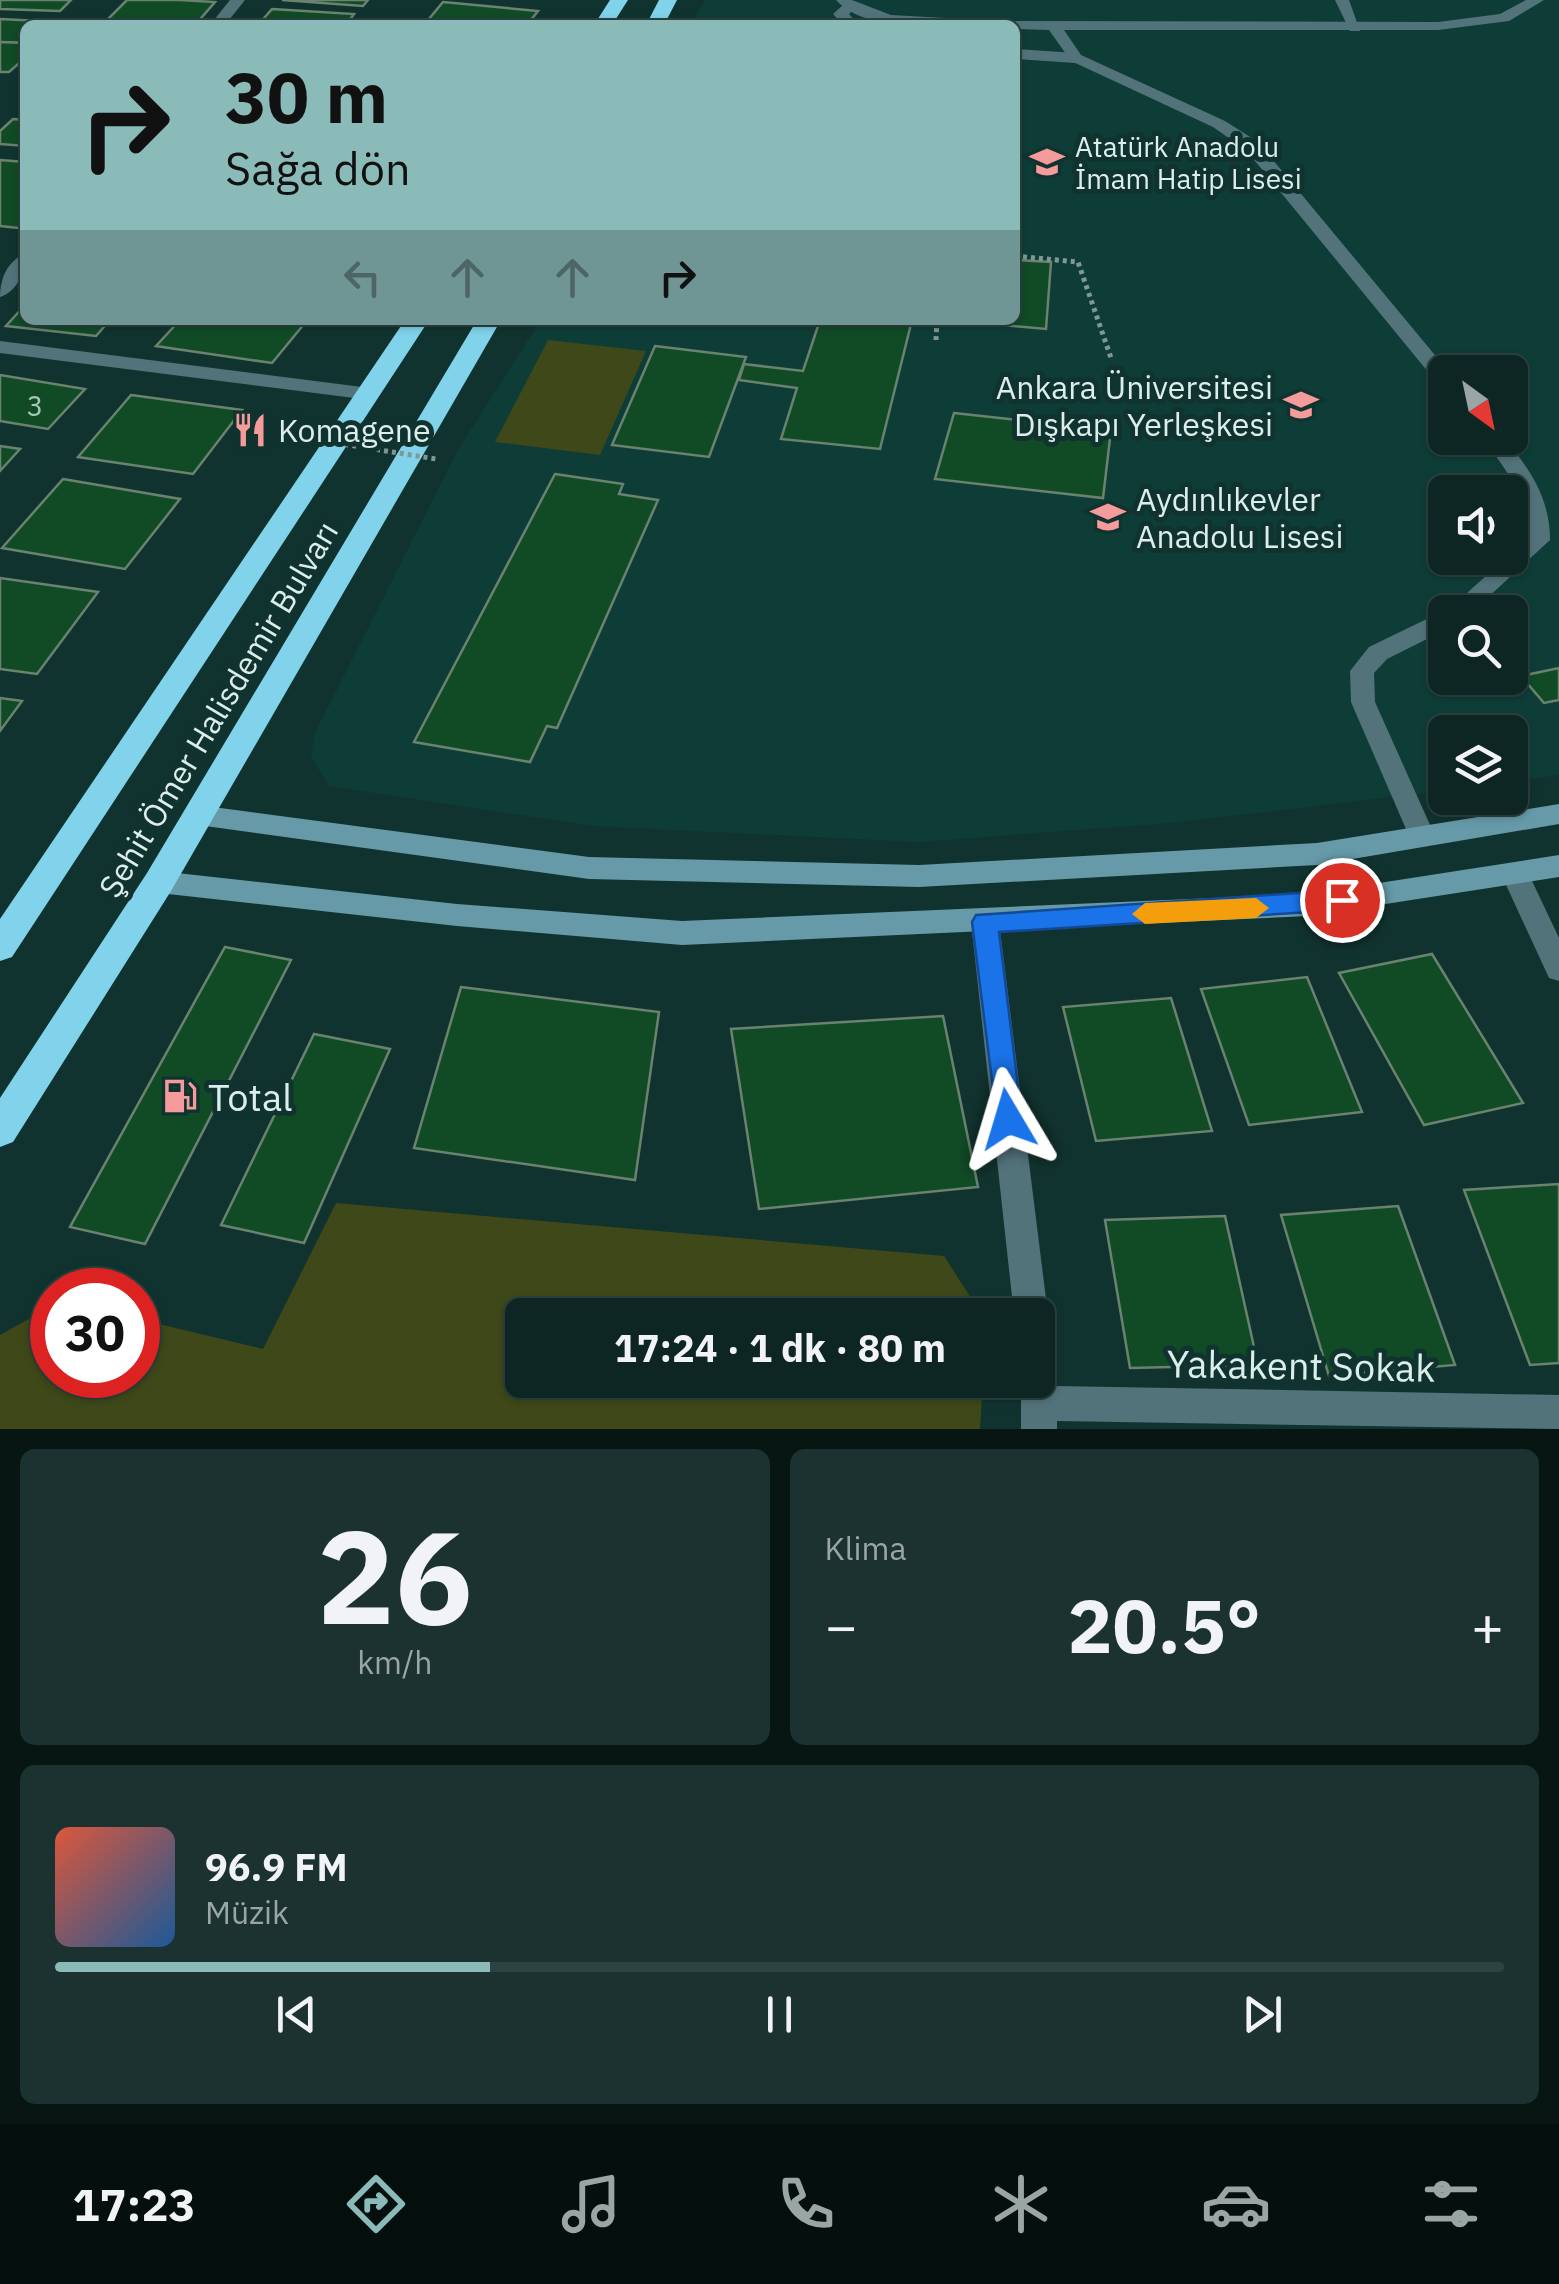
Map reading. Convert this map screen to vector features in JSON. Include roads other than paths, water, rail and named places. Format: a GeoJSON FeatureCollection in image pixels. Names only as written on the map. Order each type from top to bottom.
{"type":"FeatureCollection","features":[{"type":"Feature","properties":{"kind":"highway","name":"Şehit Ömer Halisdemir Bulvarı"},"geometry":{"type":"LineString","coordinates":[[0,947],[414,325]]}},
{"type":"Feature","properties":{"kind":"highway","name":"Şehit Ömer Halisdemir Bulvarı"},"geometry":{"type":"LineString","coordinates":[[0,1130],[159,882],[487,325]]}},
{"type":"Feature","properties":{"kind":"main road"},"geometry":{"type":"LineString","coordinates":[[198,814],[589,868],[919,876],[1276,857],[1559,814]]}},
{"type":"Feature","properties":{"kind":"main road"},"geometry":{"type":"LineString","coordinates":[[159,882],[457,915],[682,933],[1308,905],[1559,866]]}},
{"type":"Feature","properties":{"kind":"street"},"geometry":{"type":"LineString","coordinates":[[221,20],[238,0]]}},
{"type":"Feature","properties":{"kind":"street"},"geometry":{"type":"LineString","coordinates":[[1342,0],[1355,28]]}},
{"type":"Feature","properties":{"kind":"street"},"geometry":{"type":"LineString","coordinates":[[1020,26],[1355,28],[1476,23],[1515,14],[1537,0]]}},
{"type":"Feature","properties":{"kind":"street"},"geometry":{"type":"LineString","coordinates":[[846,4],[891,20]]}},
{"type":"Feature","properties":{"kind":"street"},"geometry":{"type":"LineString","coordinates":[[1054,26],[1076,58]]}},
{"type":"Feature","properties":{"kind":"street"},"geometry":{"type":"LineString","coordinates":[[1020,54],[1076,58],[1219,124],[1252,146],[1428,359]]}},
{"type":"Feature","properties":{"kind":"street"},"geometry":{"type":"LineString","coordinates":[[0,291],[20,266]]}},
{"type":"Feature","properties":{"kind":"street"},"geometry":{"type":"LineString","coordinates":[[0,347],[370,394]]}},
{"type":"Feature","properties":{"kind":"street"},"geometry":{"type":"LineString","coordinates":[[1481,595],[1549,544],[1526,478],[1507,455]]}},
{"type":"Feature","properties":{"kind":"street"},"geometry":{"type":"LineString","coordinates":[[1422,836],[1363,702],[1362,670],[1378,653],[1428,628]]}},
{"type":"Feature","properties":{"kind":"street"},"geometry":{"type":"LineString","coordinates":[[1516,874],[1559,969]]}},
{"type":"Feature","properties":{"kind":"street"},"geometry":{"type":"LineString","coordinates":[[985,922],[1028,1298]]}},
{"type":"Feature","properties":{"kind":"street","name":"Yakakent Sokak"},"geometry":{"type":"LineString","coordinates":[[1039,1402],[1559,1413]]}},
{"type":"Feature","properties":{"kind":"place","name":"Atatürk Anadolu İmam Hatip Lisesi"},"geometry":{"type":"Point","coordinates":[1047,162]}},
{"type":"Feature","properties":{"kind":"place","name":"Ankara Üniversitesi Dışkapı Yerleşkesi"},"geometry":{"type":"Point","coordinates":[1301,405]}},
{"type":"Feature","properties":{"kind":"place","name":"Komagene"},"geometry":{"type":"Point","coordinates":[250,430]}},
{"type":"Feature","properties":{"kind":"place","name":"Aydınlıkevler Anadolu Lisesi"},"geometry":{"type":"Point","coordinates":[1108,517]}},
{"type":"Feature","properties":{"kind":"place","name":"Total"},"geometry":{"type":"Point","coordinates":[180,1096]}}]}
